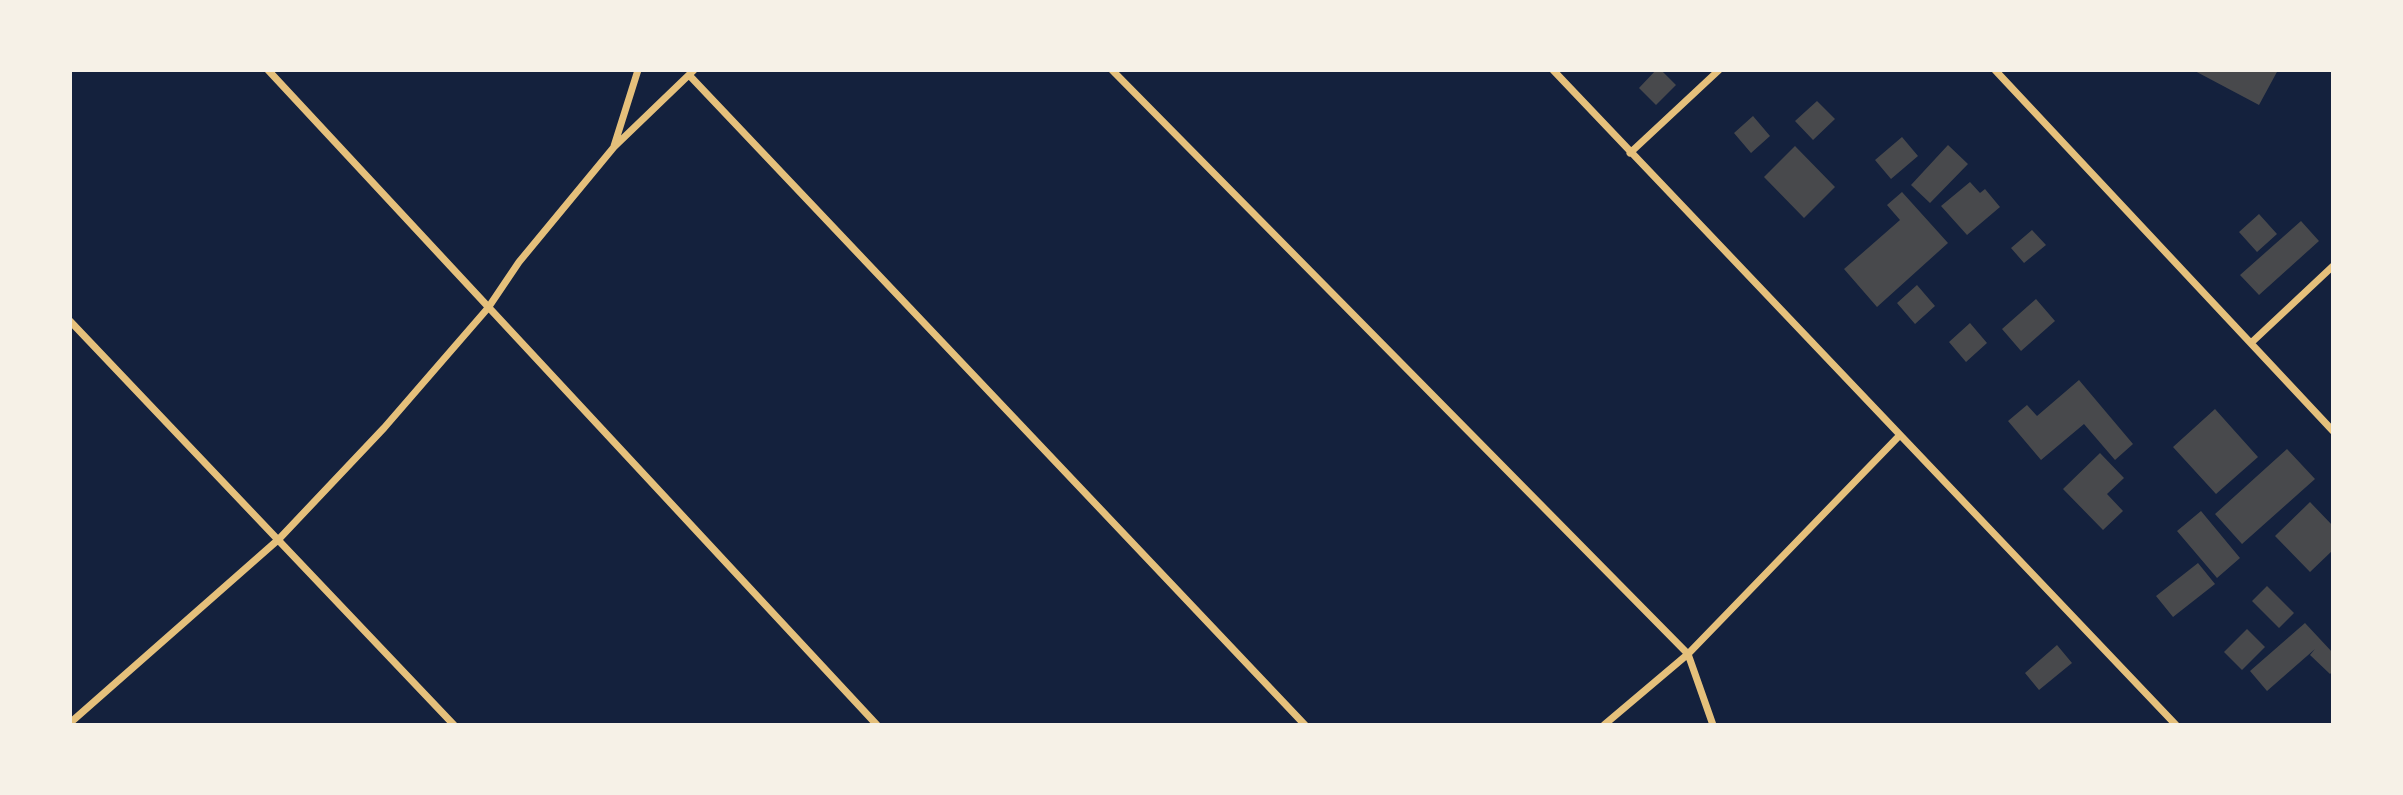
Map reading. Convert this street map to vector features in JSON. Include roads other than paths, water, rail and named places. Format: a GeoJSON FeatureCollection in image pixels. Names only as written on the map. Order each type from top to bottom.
{"type":"FeatureCollection","features":[{"type":"Feature","properties":{"kind":"street"},"geometry":{"type":"LineString","coordinates":[[268,70],[877,725]]}},
{"type":"Feature","properties":{"kind":"street"},"geometry":{"type":"LineString","coordinates":[[614,147],[638,70]]}},
{"type":"Feature","properties":{"kind":"street"},"geometry":{"type":"LineString","coordinates":[[1112,70],[1688,654],[1713,725]]}},
{"type":"Feature","properties":{"kind":"street"},"geometry":{"type":"LineString","coordinates":[[1553,70],[2176,725]]}},
{"type":"Feature","properties":{"kind":"street"},"geometry":{"type":"LineString","coordinates":[[1630,153],[1719,70]]}},
{"type":"Feature","properties":{"kind":"street"},"geometry":{"type":"LineString","coordinates":[[1995,70],[2333,431]]}},
{"type":"Feature","properties":{"kind":"street"},"geometry":{"type":"LineString","coordinates":[[70,723],[279,540],[384,428],[488,308],[519,262],[614,147],[691,72],[1305,725]]}},
{"type":"Feature","properties":{"kind":"street"},"geometry":{"type":"LineString","coordinates":[[2251,343],[2333,266]]}},
{"type":"Feature","properties":{"kind":"street"},"geometry":{"type":"LineString","coordinates":[[70,321],[454,725]]}},
{"type":"Feature","properties":{"kind":"street"},"geometry":{"type":"LineString","coordinates":[[1604,725],[1688,654],[1900,435]]}}]}
